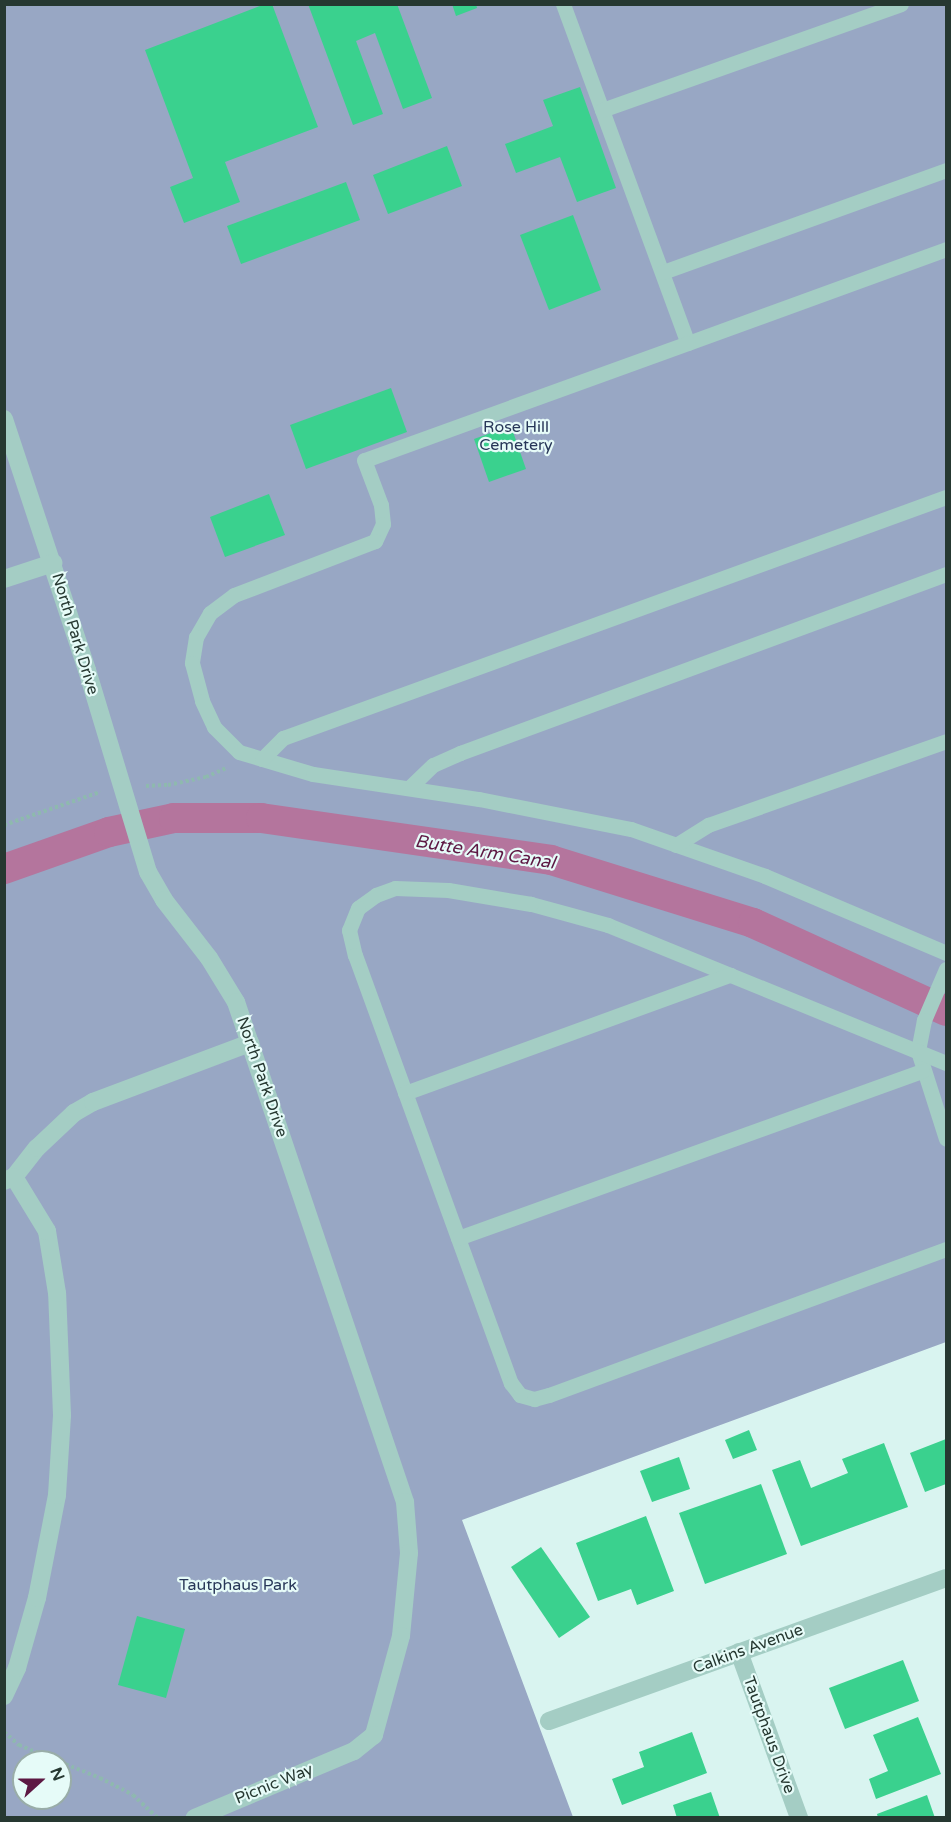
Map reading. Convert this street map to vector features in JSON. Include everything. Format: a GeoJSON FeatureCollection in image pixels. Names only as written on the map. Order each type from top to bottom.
{"type":"FeatureCollection","features":[{"type":"Feature","properties":{"kind":"street","name":"North Park Drive"},"geometry":{"type":"LineString","coordinates":[[4,419],[53,563],[148,872],[164,900],[208,958],[236,1002],[405,1502],[409,1553],[401,1636],[374,1736],[354,1751]]}},
{"type":"Feature","properties":{"kind":"street"},"geometry":{"type":"LineString","coordinates":[[4,579],[53,563]]}},
{"type":"Feature","properties":{"kind":"street"},"geometry":{"type":"LineString","coordinates":[[4,1696],[17,1668],[37,1598],[57,1495],[62,1415],[57,1293],[47,1231],[9,1179],[37,1148],[74,1113],[93,1102],[250,1043]]}},
{"type":"Feature","properties":{"kind":"street","name":"Calkins Avenue"},"geometry":{"type":"LineString","coordinates":[[549,1721],[946,1578]]}},
{"type":"Feature","properties":{"kind":"street","name":"Tautphaus Drive"},"geometry":{"type":"LineString","coordinates":[[739,1652],[799,1818]]}},
{"type":"Feature","properties":{"kind":"street","name":"Picnic Way"},"geometry":{"type":"LineString","coordinates":[[195,1818],[354,1751]]}},
{"type":"Feature","properties":{"kind":"lane"},"geometry":{"type":"LineString","coordinates":[[563,4],[688,343]]}},
{"type":"Feature","properties":{"kind":"lane"},"geometry":{"type":"LineString","coordinates":[[602,110],[901,4]]}},
{"type":"Feature","properties":{"kind":"lane"},"geometry":{"type":"LineString","coordinates":[[663,272],[946,170]]}},
{"type":"Feature","properties":{"kind":"lane"},"geometry":{"type":"LineString","coordinates":[[946,249],[364,460],[381,505],[383,524],[375,541],[234,595],[210,613],[196,637],[192,663],[202,701],[214,727],[239,752],[314,774],[410,788],[631,829],[765,876],[946,953]]}},
{"type":"Feature","properties":{"kind":"lane"},"geometry":{"type":"LineString","coordinates":[[255,756],[283,738],[946,497]]}},
{"type":"Feature","properties":{"kind":"lane"},"geometry":{"type":"LineString","coordinates":[[410,788],[433,765],[460,753],[946,574]]}},
{"type":"Feature","properties":{"kind":"lane"},"geometry":{"type":"LineString","coordinates":[[676,845],[708,825],[946,741]]}},
{"type":"Feature","properties":{"kind":"lane"},"geometry":{"type":"LineString","coordinates":[[946,1063],[608,925],[531,904],[448,890],[395,888],[376,895],[358,908],[349,930],[355,955],[511,1383],[520,1395],[534,1399],[946,1250]]}},
{"type":"Feature","properties":{"kind":"lane"},"geometry":{"type":"LineString","coordinates":[[946,969],[924,1020],[918,1051],[922,1071],[946,1139]]}},
{"type":"Feature","properties":{"kind":"lane"},"geometry":{"type":"LineString","coordinates":[[405,1093],[730,975]]}},
{"type":"Feature","properties":{"kind":"lane"},"geometry":{"type":"LineString","coordinates":[[458,1238],[922,1071]]}},
{"type":"Feature","properties":{"kind":"path"},"geometry":{"type":"LineString","coordinates":[[138,786],[168,785],[206,777],[255,756]]}},
{"type":"Feature","properties":{"kind":"path"},"geometry":{"type":"LineString","coordinates":[[4,825],[101,792]]}},
{"type":"Feature","properties":{"kind":"path"},"geometry":{"type":"LineString","coordinates":[[4,1732],[19,1745],[31,1750]]}},
{"type":"Feature","properties":{"kind":"path"},"geometry":{"type":"LineString","coordinates":[[72,1767],[133,1795],[158,1818]]}},
{"type":"Feature","properties":{"kind":"green space","name":"Rose Hill Cemetery"},"geometry":{"type":"Polygon","coordinates":[[[5,5],[946,5],[946,1342],[462,1520],[573,1817],[5,1818],[5,5]]]}},
{"type":"Feature","properties":{"kind":"building"},"geometry":{"type":"Polygon","coordinates":[[[265,4],[272,4],[318,127],[225,162],[240,202],[184,223],[170,187],[193,178],[145,50],[265,4]]]}},
{"type":"Feature","properties":{"kind":"building"},"geometry":{"type":"Polygon","coordinates":[[[308,4],[397,4],[432,98],[403,109],[375,33],[356,41],[383,114],[353,125],[308,4]]]}},
{"type":"Feature","properties":{"kind":"building"},"geometry":{"type":"Polygon","coordinates":[[[452,4],[476,4],[477,8],[456,16],[452,4]]]}},
{"type":"Feature","properties":{"kind":"building"},"geometry":{"type":"Polygon","coordinates":[[[580,87],[616,188],[577,202],[560,157],[516,173],[505,144],[553,126],[543,100],[580,87]]]}},
{"type":"Feature","properties":{"kind":"building"},"geometry":{"type":"Polygon","coordinates":[[[447,146],[462,186],[388,214],[373,175],[447,146]]]}},
{"type":"Feature","properties":{"kind":"building"},"geometry":{"type":"Polygon","coordinates":[[[346,182],[360,220],[241,264],[227,226],[346,182]]]}},
{"type":"Feature","properties":{"kind":"building"},"geometry":{"type":"Polygon","coordinates":[[[573,215],[601,290],[549,310],[520,235],[573,215]]]}},
{"type":"Feature","properties":{"kind":"building"},"geometry":{"type":"Polygon","coordinates":[[[391,388],[407,432],[306,469],[290,425],[391,388]]]}},
{"type":"Feature","properties":{"kind":"building"},"geometry":{"type":"Polygon","coordinates":[[[511,426],[526,469],[489,482],[474,439],[511,426]]]}},
{"type":"Feature","properties":{"kind":"building"},"geometry":{"type":"Polygon","coordinates":[[[269,494],[285,535],[225,557],[210,517],[269,494]]]}},
{"type":"Feature","properties":{"kind":"building"},"geometry":{"type":"Polygon","coordinates":[[[749,1430],[757,1450],[733,1459],[725,1440],[749,1430]]]}},
{"type":"Feature","properties":{"kind":"building"},"geometry":{"type":"Polygon","coordinates":[[[946,1439],[946,1484],[925,1492],[910,1453],[946,1439]]]}},
{"type":"Feature","properties":{"kind":"building"},"geometry":{"type":"Polygon","coordinates":[[[884,1443],[908,1507],[801,1546],[772,1470],[800,1460],[811,1488],[848,1473],[842,1459],[884,1443]]]}},
{"type":"Feature","properties":{"kind":"building"},"geometry":{"type":"Polygon","coordinates":[[[679,1457],[690,1489],[652,1502],[640,1471],[679,1457]]]}},
{"type":"Feature","properties":{"kind":"building"},"geometry":{"type":"Polygon","coordinates":[[[761,1484],[787,1554],[705,1584],[679,1513],[761,1484]]]}},
{"type":"Feature","properties":{"kind":"building"},"geometry":{"type":"Polygon","coordinates":[[[646,1516],[674,1591],[637,1605],[631,1589],[598,1601],[576,1543],[646,1516]]]}},
{"type":"Feature","properties":{"kind":"building"},"geometry":{"type":"Polygon","coordinates":[[[541,1547],[590,1617],[559,1638],[511,1567],[541,1547]]]}},
{"type":"Feature","properties":{"kind":"building"},"geometry":{"type":"Polygon","coordinates":[[[137,1616],[185,1629],[166,1698],[118,1685],[137,1616]]]}},
{"type":"Feature","properties":{"kind":"building"},"geometry":{"type":"Polygon","coordinates":[[[903,1660],[919,1701],[845,1729],[829,1688],[903,1660]]]}},
{"type":"Feature","properties":{"kind":"building"},"geometry":{"type":"Polygon","coordinates":[[[918,1717],[941,1774],[876,1799],[869,1779],[888,1771],[873,1735],[918,1717]]]}},
{"type":"Feature","properties":{"kind":"building"},"geometry":{"type":"Polygon","coordinates":[[[692,1732],[707,1773],[622,1805],[612,1779],[644,1767],[639,1752],[692,1732]]]}},
{"type":"Feature","properties":{"kind":"building"},"geometry":{"type":"Polygon","coordinates":[[[711,1792],[720,1818],[677,1818],[673,1805],[711,1792]]]}},
{"type":"Feature","properties":{"kind":"building"},"geometry":{"type":"Polygon","coordinates":[[[927,1795],[935,1818],[878,1818],[877,1814],[927,1795]]]}},
{"type":"Feature","properties":{"kind":"waterway","name":"Butte Arm Canal"},"geometry":{"type":"LineString","coordinates":[[4,869],[109,832],[174,818],[261,818],[551,860],[753,923],[946,1011]]}},
{"type":"Feature","properties":{"kind":"park label","name":"Tautphaus Park"},"geometry":{"type":"Point","coordinates":[238,1585]}}]}
